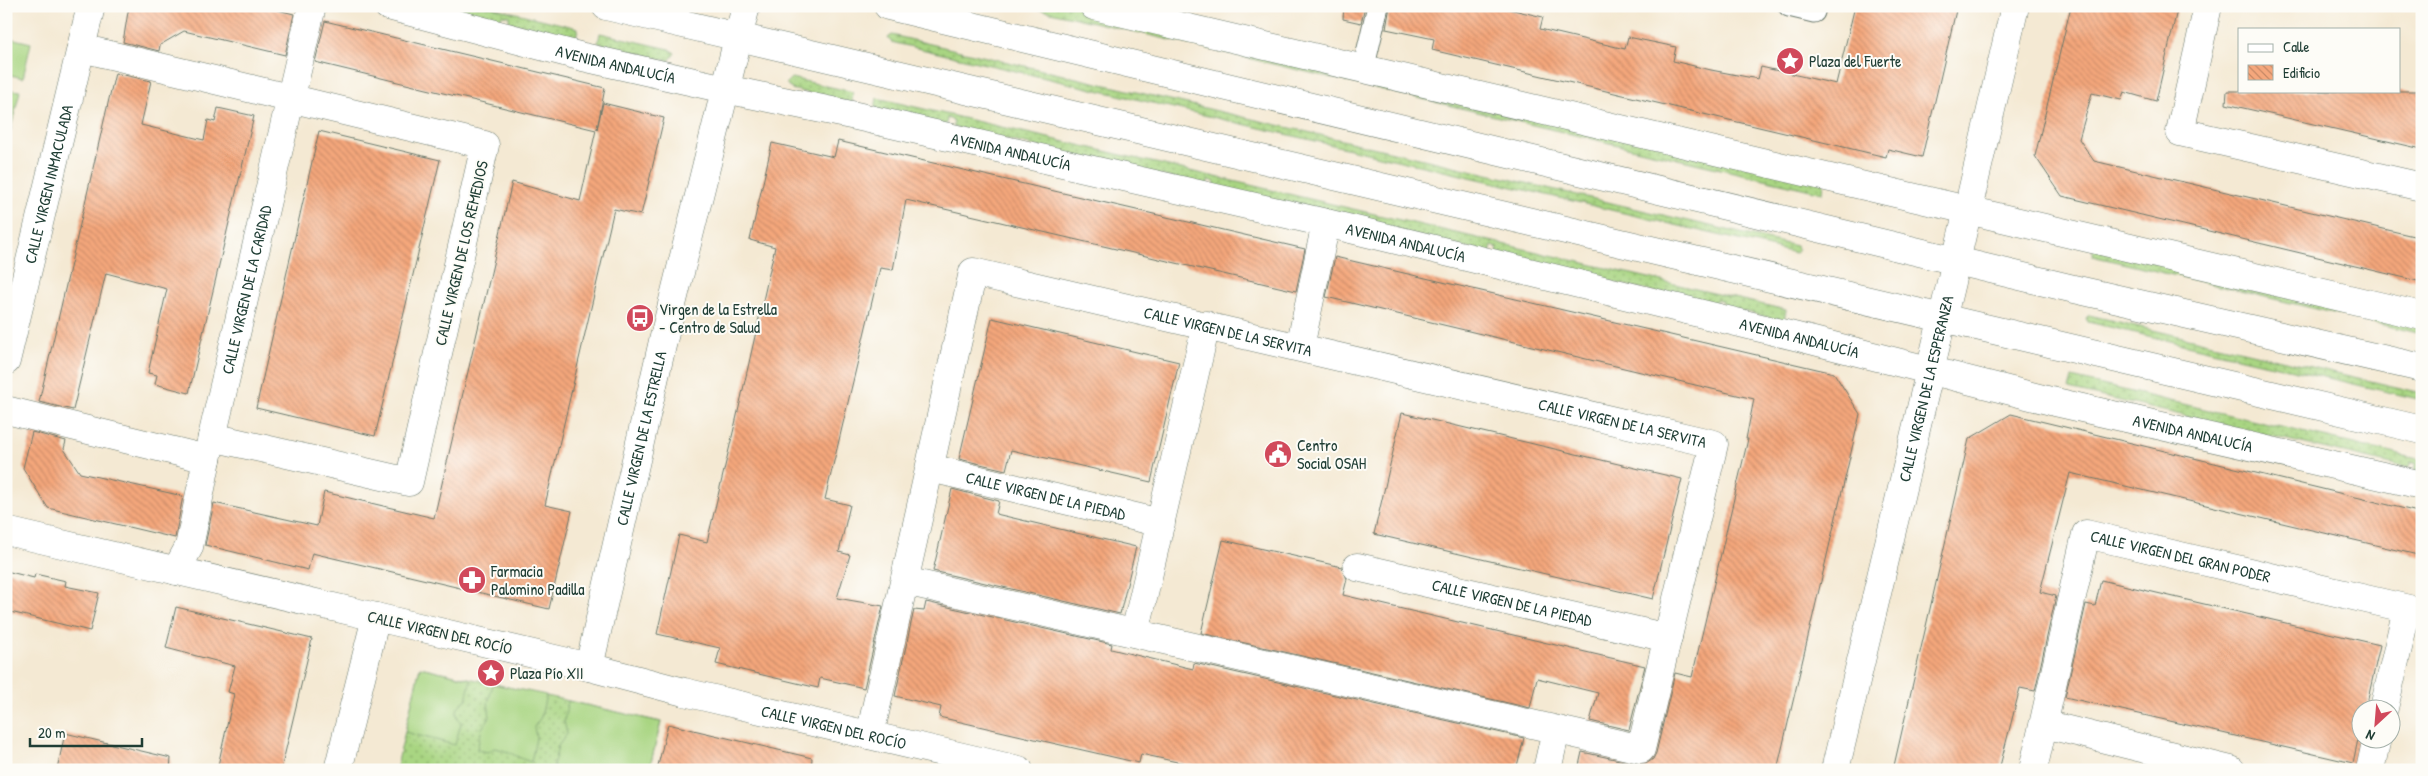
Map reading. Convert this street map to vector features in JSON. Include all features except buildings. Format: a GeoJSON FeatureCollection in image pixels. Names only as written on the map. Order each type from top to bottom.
{"type":"FeatureCollection","features":[{"type":"Feature","properties":{"kind":"street","name":"CALLE VIRGEN INMACULADA"},"geometry":{"type":"LineString","coordinates":[[6,361],[91,6]]}},
{"type":"Feature","properties":{"kind":"street","name":"CALLE VIRGEN DE LA CARIDAD"},"geometry":{"type":"LineString","coordinates":[[176,571],[189,547],[312,6]]}},
{"type":"Feature","properties":{"kind":"street","name":"AVENIDA ANDALUCÍA"},"geometry":{"type":"LineString","coordinates":[[388,6],[583,57],[856,116],[1326,223],[1798,337],[1930,372],[2422,485]]}},
{"type":"Feature","properties":{"kind":"street"},"geometry":{"type":"LineString","coordinates":[[606,6],[2422,430]]}},
{"type":"Feature","properties":{"kind":"street","name":"CALLE VIRGEN DE LA ESTRELLA"},"geometry":{"type":"LineString","coordinates":[[590,667],[663,341],[746,6]]}},
{"type":"Feature","properties":{"kind":"street"},"geometry":{"type":"LineString","coordinates":[[888,6],[1956,261],[2422,368]]}},
{"type":"Feature","properties":{"kind":"street"},"geometry":{"type":"LineString","coordinates":[[1094,6],[2422,316]]}},
{"type":"Feature","properties":{"kind":"street","name":"CALLE VIRGEN DE LA ESPERANZA"},"geometry":{"type":"LineString","coordinates":[[1836,770],[1942,318],[1969,211],[2015,6]]}},
{"type":"Feature","properties":{"kind":"street"},"geometry":{"type":"LineString","coordinates":[[2208,6],[2180,132],[2422,187]]}},
{"type":"Feature","properties":{"kind":"street","name":"CALLE VIRGEN DE LOS REMEDIOS"},"geometry":{"type":"LineString","coordinates":[[6,410],[210,448],[409,482],[485,145],[291,100],[81,48]]}},
{"type":"Feature","properties":{"kind":"street"},"geometry":{"type":"LineString","coordinates":[[1300,347],[1326,223]]}},
{"type":"Feature","properties":{"kind":"street","name":"CALLE VIRGEN DE LA SERVITA"},"geometry":{"type":"LineString","coordinates":[[870,735],[973,272],[1714,444],[1641,749],[905,580]]}},
{"type":"Feature","properties":{"kind":"street"},"geometry":{"type":"LineString","coordinates":[[1135,633],[1206,326]]}},
{"type":"Feature","properties":{"kind":"street","name":"CALLE VIRGEN DE LA PIEDAD"},"geometry":{"type":"LineString","coordinates":[[930,468],[1161,523]]}},
{"type":"Feature","properties":{"kind":"street","name":"CALLE VIRGEN DEL ROCÍO"},"geometry":{"type":"LineString","coordinates":[[6,531],[590,667],[684,692],[1008,768]]}},
{"type":"Feature","properties":{"kind":"street","name":"CALLE VIRGEN DEL GRAN PODER"},"geometry":{"type":"LineString","coordinates":[[2034,770],[2086,534],[2415,610]]}},
{"type":"Feature","properties":{"kind":"street","name":"CALLE VIRGEN DE LA PIEDAD"},"geometry":{"type":"LineString","coordinates":[[1357,567],[1668,638]]}},
{"type":"Feature","properties":{"kind":"street"},"geometry":{"type":"LineString","coordinates":[[2387,698],[2415,610]]}},
{"type":"Feature","properties":{"kind":"street"},"geometry":{"type":"LineString","coordinates":[[338,770],[376,617]]}},
{"type":"Feature","properties":{"kind":"street"},"geometry":{"type":"LineString","coordinates":[[2044,724],[2232,770]]}},
{"type":"Feature","properties":{"kind":"street"},"geometry":{"type":"LineString","coordinates":[[1547,770],[1556,730]]}},
{"type":"Feature","properties":{"kind":"street"},"geometry":{"type":"LineString","coordinates":[[2370,770],[2375,748]]}},
{"type":"Feature","properties":{"kind":"lane"},"geometry":{"type":"LineString","coordinates":[[1363,70],[1378,6]]}},
{"type":"Feature","properties":{"kind":"lane"},"geometry":{"type":"LineString","coordinates":[[1789,6],[1814,12],[1815,6]]}},
{"type":"Feature","properties":{"kind":"green space"},"geometry":{"type":"Polygon","coordinates":[[[442,6],[487,6],[578,28],[576,38],[509,22],[509,16],[502,15],[500,20],[442,6]]]}},
{"type":"Feature","properties":{"kind":"green space"},"geometry":{"type":"Polygon","coordinates":[[[1025,6],[1073,6],[1824,182],[1823,193],[1025,6]]]}},
{"type":"Feature","properties":{"kind":"green space"},"geometry":{"type":"Polygon","coordinates":[[[600,33],[669,49],[675,53],[669,61],[598,43],[600,33]]]}},
{"type":"Feature","properties":{"kind":"green space"},"geometry":{"type":"Polygon","coordinates":[[[892,35],[1796,246],[1799,250],[1795,253],[891,42],[888,38],[892,35]]]}},
{"type":"Feature","properties":{"kind":"green space"},"geometry":{"type":"Polygon","coordinates":[[[6,37],[31,43],[23,78],[6,74],[6,37]]]}},
{"type":"Feature","properties":{"kind":"green space"},"geometry":{"type":"Polygon","coordinates":[[[791,78],[853,92],[852,103],[791,89],[786,83],[791,78]]]}},
{"type":"Feature","properties":{"kind":"green space"},"geometry":{"type":"Polygon","coordinates":[[[12,90],[20,91],[6,149],[6,112],[12,90]]]}},
{"type":"Feature","properties":{"kind":"green space"},"geometry":{"type":"Polygon","coordinates":[[[877,98],[1786,310],[1784,321],[1722,306],[1723,301],[1716,299],[1715,306],[1497,255],[1498,248],[1492,246],[1490,253],[1214,188],[1215,182],[1208,180],[1207,186],[953,127],[954,121],[947,118],[946,126],[875,109],[877,98]]]}},
{"type":"Feature","properties":{"kind":"green space"},"geometry":{"type":"Polygon","coordinates":[[[2093,246],[2422,329],[2422,334],[2092,256],[2093,246]]]}},
{"type":"Feature","properties":{"kind":"green space"},"geometry":{"type":"Polygon","coordinates":[[[2089,315],[2422,393],[2422,400],[2088,322],[2086,318],[2089,315]]]}},
{"type":"Feature","properties":{"kind":"green space"},"geometry":{"type":"Polygon","coordinates":[[[2072,378],[2422,460],[2422,471],[2415,470],[2416,464],[2411,462],[2409,468],[2069,389],[2072,378]]]}},
{"type":"Feature","properties":{"kind":"green space"},"geometry":{"type":"Polygon","coordinates":[[[420,667],[661,722],[649,770],[396,770],[420,667]]]}},
{"type":"Feature","properties":{"kind":"green space"},"geometry":{"type":"Polygon","coordinates":[[[420,667],[471,679],[466,700],[457,710],[457,716],[461,723],[455,745],[405,732],[420,667]]]}},
{"type":"Feature","properties":{"kind":"green space"},"geometry":{"type":"Polygon","coordinates":[[[493,684],[546,695],[541,717],[534,727],[536,738],[531,762],[499,749],[494,748],[488,752],[477,750],[482,728],[490,717],[488,703],[493,684]]]}},
{"type":"Feature","properties":{"kind":"green space"},"geometry":{"type":"Polygon","coordinates":[[[568,701],[661,722],[649,770],[563,770],[553,767],[558,746],[567,734],[564,721],[568,701]]]}},
{"type":"Feature","properties":{"kind":"place","name":"Plaza del Fuerte"},"geometry":{"type":"Point","coordinates":[1790,61]}},
{"type":"Feature","properties":{"kind":"place","name":"Virgen de la Estrella - Centro de Salud"},"geometry":{"type":"Point","coordinates":[640,318]}},
{"type":"Feature","properties":{"kind":"place","name":"Centro Social OSAH"},"geometry":{"type":"Point","coordinates":[1278,454]}},
{"type":"Feature","properties":{"kind":"place","name":"Farmacia Palomino Padilla"},"geometry":{"type":"Point","coordinates":[472,580]}},
{"type":"Feature","properties":{"kind":"place","name":"Plaza Pío XII"},"geometry":{"type":"Point","coordinates":[491,673]}}]}
